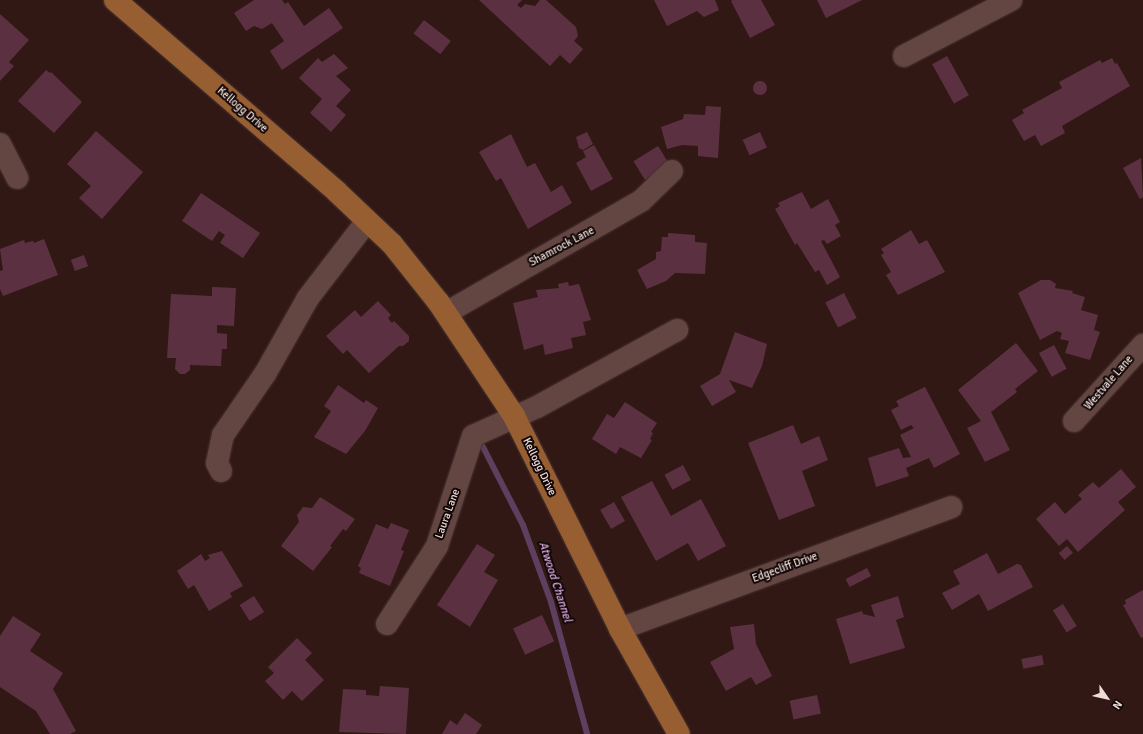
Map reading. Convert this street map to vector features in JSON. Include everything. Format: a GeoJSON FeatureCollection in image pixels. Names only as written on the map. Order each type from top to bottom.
{"type":"FeatureCollection","features":[{"type":"Feature","properties":{"kind":"main road","name":"Kellogg Drive"},"geometry":{"type":"LineString","coordinates":[[115,0],[336,191],[392,244],[446,313],[514,416],[620,629],[679,734]]}},
{"type":"Feature","properties":{"kind":"street"},"geometry":{"type":"LineString","coordinates":[[904,56],[1011,0]]}},
{"type":"Feature","properties":{"kind":"street"},"geometry":{"type":"LineString","coordinates":[[0,144],[17,178]]}},
{"type":"Feature","properties":{"kind":"street","name":"Shamrock Lane"},"geometry":{"type":"LineString","coordinates":[[446,313],[641,201],[672,171]]}},
{"type":"Feature","properties":{"kind":"street"},"geometry":{"type":"LineString","coordinates":[[222,471],[217,463],[223,435],[264,374],[308,298],[367,221]]}},
{"type":"Feature","properties":{"kind":"street"},"geometry":{"type":"LineString","coordinates":[[514,416],[622,362],[677,330]]}},
{"type":"Feature","properties":{"kind":"street","name":"Westvale Lane"},"geometry":{"type":"LineString","coordinates":[[1074,421],[1143,345]]}},
{"type":"Feature","properties":{"kind":"street","name":"Laura Lane"},"geometry":{"type":"LineString","coordinates":[[387,624],[437,546],[473,436],[514,416]]}},
{"type":"Feature","properties":{"kind":"street","name":"Edgecliff Drive"},"geometry":{"type":"LineString","coordinates":[[620,629],[950,507]]}},
{"type":"Feature","properties":{"kind":"building"},"geometry":{"type":"Polygon","coordinates":[[[254,0],[282,0],[285,4],[288,2],[304,26],[329,8],[343,28],[282,70],[270,51],[284,41],[272,23],[262,29],[254,26],[246,31],[234,13],[254,0]]]}},
{"type":"Feature","properties":{"kind":"building"},"geometry":{"type":"Polygon","coordinates":[[[479,0],[522,0],[517,5],[521,8],[525,4],[535,6],[540,0],[546,0],[576,27],[578,36],[574,41],[583,49],[570,64],[560,55],[550,66],[479,0]]]}},
{"type":"Feature","properties":{"kind":"building"},"geometry":{"type":"Polygon","coordinates":[[[654,0],[715,0],[719,10],[704,17],[697,11],[667,26],[654,0]]]}},
{"type":"Feature","properties":{"kind":"building"},"geometry":{"type":"Polygon","coordinates":[[[761,0],[775,25],[750,38],[731,1],[761,0]]]}},
{"type":"Feature","properties":{"kind":"building"},"geometry":{"type":"Polygon","coordinates":[[[817,0],[862,0],[826,18],[817,0]]]}},
{"type":"Feature","properties":{"kind":"building"},"geometry":{"type":"Polygon","coordinates":[[[0,14],[29,40],[9,62],[14,66],[0,81],[0,14]]]}},
{"type":"Feature","properties":{"kind":"building"},"geometry":{"type":"Polygon","coordinates":[[[424,20],[451,41],[440,54],[414,33],[424,20]]]}},
{"type":"Feature","properties":{"kind":"building"},"geometry":{"type":"Polygon","coordinates":[[[334,54],[348,68],[336,76],[351,90],[336,106],[346,115],[331,132],[310,113],[322,99],[299,78],[318,58],[322,62],[334,54]]]}},
{"type":"Feature","properties":{"kind":"building"},"geometry":{"type":"Polygon","coordinates":[[[947,56],[969,95],[954,104],[932,64],[947,56]]]}},
{"type":"Feature","properties":{"kind":"building"},"geometry":{"type":"Polygon","coordinates":[[[1112,58],[1115,64],[1117,63],[1130,86],[1062,126],[1065,133],[1041,146],[1035,135],[1024,141],[1012,120],[1024,113],[1022,110],[1062,88],[1059,82],[1100,60],[1102,63],[1112,58]]]}},
{"type":"Feature","properties":{"kind":"building"},"geometry":{"type":"Polygon","coordinates":[[[46,70],[50,73],[51,72],[82,102],[54,133],[18,101],[46,70]]]}},
{"type":"Feature","properties":{"kind":"building"},"geometry":{"type":"Polygon","coordinates":[[[757,81],[763,81],[767,85],[767,91],[763,95],[757,95],[753,91],[753,85],[757,81]]]}},
{"type":"Feature","properties":{"kind":"building"},"geometry":{"type":"Polygon","coordinates":[[[706,106],[721,107],[718,158],[698,156],[698,146],[682,145],[667,149],[661,127],[683,119],[684,114],[705,115],[706,106]]]}},
{"type":"Feature","properties":{"kind":"building"},"geometry":{"type":"Polygon","coordinates":[[[96,131],[143,172],[102,219],[79,198],[91,186],[67,164],[96,131]]]}},
{"type":"Feature","properties":{"kind":"building"},"geometry":{"type":"Polygon","coordinates":[[[587,132],[593,144],[583,150],[579,148],[576,137],[587,132]]]}},
{"type":"Feature","properties":{"kind":"building"},"geometry":{"type":"Polygon","coordinates":[[[760,132],[767,148],[750,155],[743,140],[760,132]]]}},
{"type":"Feature","properties":{"kind":"building"},"geometry":{"type":"Polygon","coordinates":[[[511,134],[527,167],[535,163],[551,192],[562,185],[572,203],[528,229],[501,178],[496,181],[479,152],[511,134]]]}},
{"type":"Feature","properties":{"kind":"building"},"geometry":{"type":"Polygon","coordinates":[[[594,145],[613,179],[591,191],[576,163],[586,157],[583,151],[594,145]]]}},
{"type":"Feature","properties":{"kind":"building"},"geometry":{"type":"Polygon","coordinates":[[[658,146],[670,165],[645,180],[633,161],[658,146]]]}},
{"type":"Feature","properties":{"kind":"building"},"geometry":{"type":"Polygon","coordinates":[[[1141,158],[1143,197],[1140,199],[1123,168],[1141,158]]]}},
{"type":"Feature","properties":{"kind":"building"},"geometry":{"type":"Polygon","coordinates":[[[802,192],[811,209],[828,199],[840,222],[835,225],[841,236],[827,244],[824,240],[821,241],[840,277],[827,285],[819,270],[815,272],[797,243],[795,245],[775,209],[780,206],[778,203],[802,192]]]}},
{"type":"Feature","properties":{"kind":"building"},"geometry":{"type":"Polygon","coordinates":[[[201,193],[260,233],[243,258],[220,243],[225,235],[219,231],[212,241],[182,221],[201,193]]]}},
{"type":"Feature","properties":{"kind":"building"},"geometry":{"type":"Polygon","coordinates":[[[911,230],[919,244],[927,240],[945,272],[898,295],[886,275],[891,272],[881,255],[884,253],[881,249],[911,230]]]}},
{"type":"Feature","properties":{"kind":"building"},"geometry":{"type":"Polygon","coordinates":[[[668,233],[695,235],[695,242],[707,243],[705,274],[675,273],[666,281],[647,289],[637,270],[656,259],[656,252],[661,251],[662,237],[668,237],[668,233]]]}},
{"type":"Feature","properties":{"kind":"building"},"geometry":{"type":"Polygon","coordinates":[[[44,239],[58,275],[3,296],[0,289],[0,271],[3,270],[0,249],[24,240],[25,243],[33,241],[34,243],[44,239]]]}},
{"type":"Feature","properties":{"kind":"building"},"geometry":{"type":"Polygon","coordinates":[[[84,255],[88,266],[75,271],[71,260],[84,255]]]}},
{"type":"Feature","properties":{"kind":"building"},"geometry":{"type":"Polygon","coordinates":[[[1041,280],[1050,280],[1056,284],[1055,288],[1073,291],[1072,293],[1085,297],[1081,310],[1098,315],[1094,330],[1100,332],[1090,360],[1065,353],[1069,341],[1060,339],[1062,333],[1057,331],[1040,340],[1018,293],[1041,280]]]}},
{"type":"Feature","properties":{"kind":"building"},"geometry":{"type":"Polygon","coordinates":[[[568,282],[569,286],[579,284],[591,320],[583,322],[586,335],[571,338],[573,348],[545,355],[543,344],[524,350],[513,303],[538,297],[536,290],[559,288],[558,284],[568,282]]]}},
{"type":"Feature","properties":{"kind":"building"},"geometry":{"type":"Polygon","coordinates":[[[212,287],[236,288],[234,326],[217,325],[217,333],[227,334],[227,349],[222,349],[221,366],[190,365],[190,370],[185,374],[180,374],[175,369],[176,358],[167,358],[171,294],[212,296],[212,287]]]}},
{"type":"Feature","properties":{"kind":"building"},"geometry":{"type":"Polygon","coordinates":[[[844,293],[857,318],[838,327],[825,303],[844,293]]]}},
{"type":"Feature","properties":{"kind":"building"},"geometry":{"type":"Polygon","coordinates":[[[378,301],[391,315],[388,318],[392,323],[394,321],[409,336],[409,341],[403,346],[399,346],[369,373],[347,350],[343,354],[326,336],[355,310],[361,317],[378,301]]]}},
{"type":"Feature","properties":{"kind":"building"},"geometry":{"type":"Polygon","coordinates":[[[735,332],[767,344],[762,366],[752,388],[729,380],[736,392],[712,406],[700,386],[720,374],[735,332]]]}},
{"type":"Feature","properties":{"kind":"building"},"geometry":{"type":"Polygon","coordinates":[[[1016,343],[1038,371],[1015,389],[1017,392],[991,412],[1010,450],[985,462],[967,428],[981,421],[958,390],[1016,343]]]}},
{"type":"Feature","properties":{"kind":"building"},"geometry":{"type":"Polygon","coordinates":[[[1054,345],[1067,369],[1052,377],[1039,353],[1054,345]]]}},
{"type":"Feature","properties":{"kind":"building"},"geometry":{"type":"Polygon","coordinates":[[[338,385],[364,403],[366,400],[378,408],[365,431],[346,454],[314,437],[331,411],[324,406],[338,385]]]}},
{"type":"Feature","properties":{"kind":"building"},"geometry":{"type":"Polygon","coordinates":[[[925,387],[960,454],[934,468],[929,458],[906,468],[909,476],[876,487],[868,458],[899,448],[903,458],[911,457],[900,435],[914,428],[911,425],[901,430],[891,410],[899,406],[896,401],[925,387]]]}},
{"type":"Feature","properties":{"kind":"building"},"geometry":{"type":"Polygon","coordinates":[[[625,402],[657,423],[651,432],[653,433],[650,439],[652,440],[641,458],[620,447],[616,454],[592,439],[607,414],[614,418],[625,402]]]}},
{"type":"Feature","properties":{"kind":"building"},"geometry":{"type":"Polygon","coordinates":[[[793,425],[801,444],[819,436],[828,460],[802,471],[815,506],[779,520],[748,443],[793,425]]]}},
{"type":"Feature","properties":{"kind":"building"},"geometry":{"type":"Polygon","coordinates":[[[683,465],[691,480],[672,490],[664,475],[683,465]]]}},
{"type":"Feature","properties":{"kind":"building"},"geometry":{"type":"Polygon","coordinates":[[[1121,469],[1136,487],[1118,502],[1125,510],[1078,552],[1067,539],[1059,546],[1036,519],[1055,502],[1065,514],[1082,499],[1078,495],[1093,482],[1099,488],[1121,469]]]}},
{"type":"Feature","properties":{"kind":"building"},"geometry":{"type":"Polygon","coordinates":[[[652,481],[671,516],[701,499],[726,546],[698,561],[688,543],[656,561],[621,497],[652,481]]]}},
{"type":"Feature","properties":{"kind":"building"},"geometry":{"type":"Polygon","coordinates":[[[320,497],[355,519],[346,531],[343,529],[330,546],[332,547],[313,571],[281,546],[299,522],[297,515],[303,507],[312,508],[320,497]]]}},
{"type":"Feature","properties":{"kind":"building"},"geometry":{"type":"Polygon","coordinates":[[[614,502],[625,521],[611,529],[600,510],[614,502]]]}},
{"type":"Feature","properties":{"kind":"building"},"geometry":{"type":"Polygon","coordinates":[[[391,523],[409,530],[401,550],[404,551],[390,586],[359,573],[361,568],[358,566],[376,524],[388,529],[391,523]]]}},
{"type":"Feature","properties":{"kind":"building"},"geometry":{"type":"Polygon","coordinates":[[[477,544],[495,555],[484,572],[498,580],[470,627],[437,605],[477,544]]]}},
{"type":"Feature","properties":{"kind":"building"},"geometry":{"type":"Polygon","coordinates":[[[1067,546],[1073,553],[1065,560],[1059,553],[1067,546]]]}},
{"type":"Feature","properties":{"kind":"building"},"geometry":{"type":"Polygon","coordinates":[[[222,551],[243,586],[230,593],[232,597],[209,611],[194,585],[188,589],[177,571],[201,554],[205,561],[210,558],[208,555],[222,551]]]}},
{"type":"Feature","properties":{"kind":"building"},"geometry":{"type":"Polygon","coordinates":[[[987,553],[998,574],[1017,564],[1021,565],[1033,587],[988,611],[979,594],[952,610],[942,593],[960,584],[953,571],[987,553]]]}},
{"type":"Feature","properties":{"kind":"building"},"geometry":{"type":"Polygon","coordinates":[[[867,568],[871,576],[850,587],[846,579],[867,568]]]}},
{"type":"Feature","properties":{"kind":"building"},"geometry":{"type":"Polygon","coordinates":[[[1143,590],[1143,637],[1141,638],[1123,605],[1126,604],[1125,600],[1143,590]]]}},
{"type":"Feature","properties":{"kind":"building"},"geometry":{"type":"Polygon","coordinates":[[[254,596],[264,612],[250,621],[240,605],[254,596]]]}},
{"type":"Feature","properties":{"kind":"building"},"geometry":{"type":"Polygon","coordinates":[[[898,596],[904,617],[896,620],[905,648],[850,664],[836,619],[862,611],[863,614],[875,617],[871,605],[898,596]]]}},
{"type":"Feature","properties":{"kind":"building"},"geometry":{"type":"Polygon","coordinates":[[[1063,604],[1077,626],[1067,632],[1053,610],[1063,604]]]}},
{"type":"Feature","properties":{"kind":"building"},"geometry":{"type":"Polygon","coordinates":[[[542,615],[554,641],[525,655],[513,629],[542,615]]]}},
{"type":"Feature","properties":{"kind":"building"},"geometry":{"type":"Polygon","coordinates":[[[13,616],[41,634],[30,651],[63,673],[53,689],[76,731],[70,734],[50,734],[36,711],[0,687],[0,636],[13,616]]]}},
{"type":"Feature","properties":{"kind":"building"},"geometry":{"type":"Polygon","coordinates":[[[754,624],[756,644],[772,676],[756,685],[751,677],[726,691],[710,662],[734,649],[730,627],[754,624]]]}},
{"type":"Feature","properties":{"kind":"building"},"geometry":{"type":"Polygon","coordinates":[[[297,638],[312,653],[305,660],[324,680],[302,701],[292,691],[283,700],[265,681],[274,673],[268,667],[297,638]]]}},
{"type":"Feature","properties":{"kind":"building"},"geometry":{"type":"Polygon","coordinates":[[[1042,655],[1044,665],[1023,669],[1021,659],[1042,655]]]}},
{"type":"Feature","properties":{"kind":"building"},"geometry":{"type":"Polygon","coordinates":[[[380,686],[409,688],[406,734],[339,732],[343,689],[366,690],[366,695],[379,696],[380,686]]]}},
{"type":"Feature","properties":{"kind":"building"},"geometry":{"type":"Polygon","coordinates":[[[817,695],[821,714],[794,719],[790,701],[817,695]]]}},
{"type":"Feature","properties":{"kind":"building"},"geometry":{"type":"Polygon","coordinates":[[[465,713],[482,725],[476,734],[442,734],[450,720],[457,725],[465,713]]]}},
{"type":"Feature","properties":{"kind":"waterway","name":"Atwood Channel"},"geometry":{"type":"LineString","coordinates":[[482,445],[523,525],[551,602],[587,734]]}}]}
